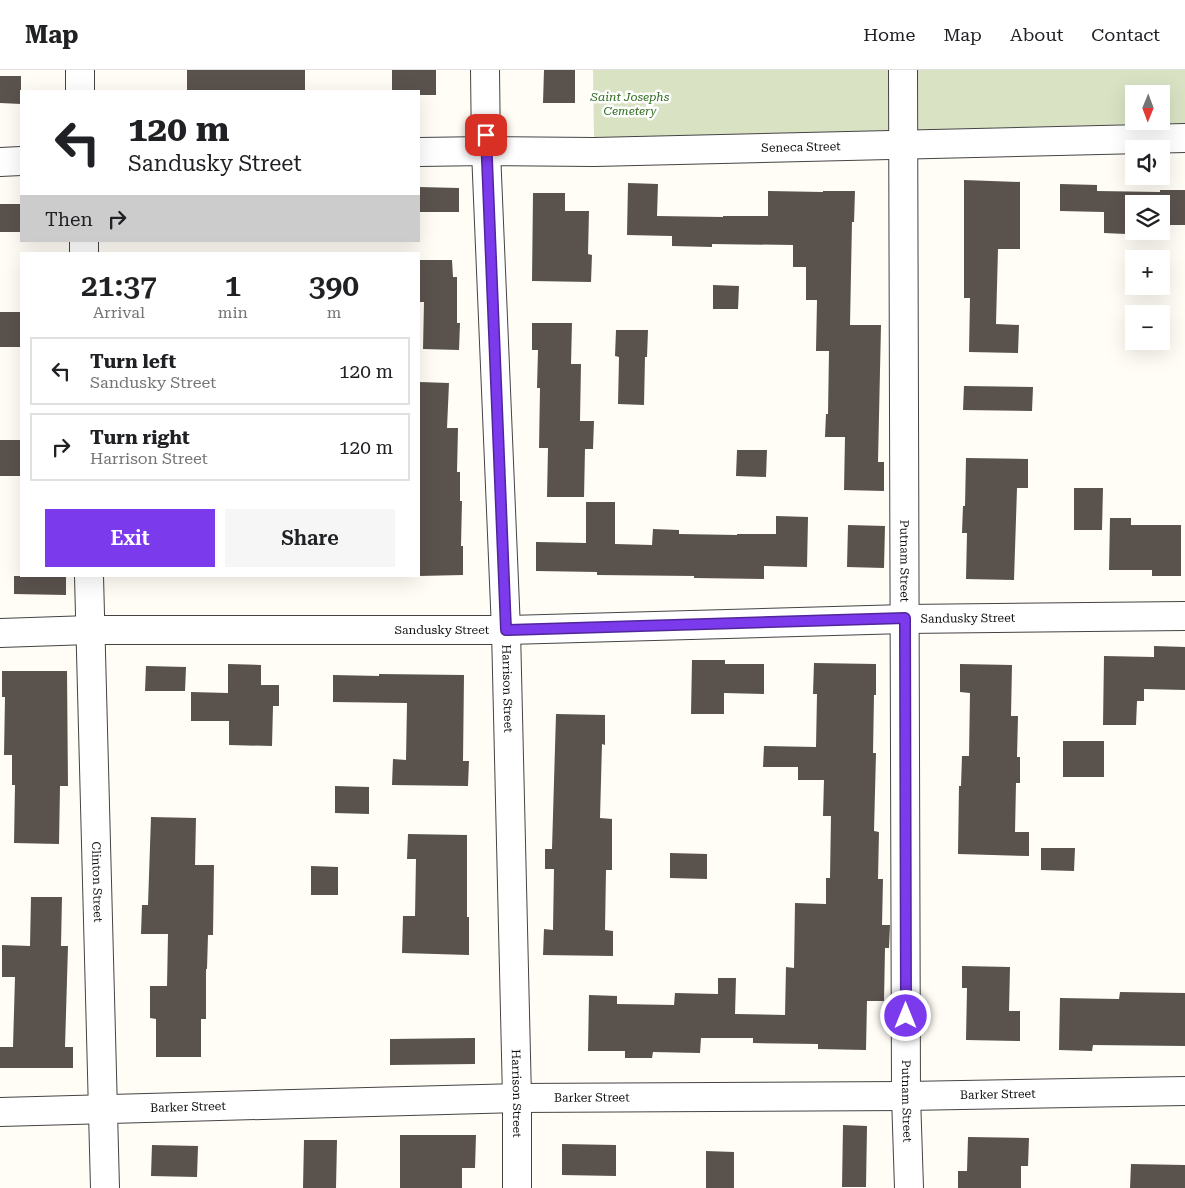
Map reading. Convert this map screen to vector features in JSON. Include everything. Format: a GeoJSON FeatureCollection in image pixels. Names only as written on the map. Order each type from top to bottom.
{"type":"FeatureCollection","features":[{"type":"Feature","properties":{"kind":"street"},"geometry":{"type":"LineString","coordinates":[[80,70],[80,90]]}},
{"type":"Feature","properties":{"kind":"street","name":"Harrison Street"},"geometry":{"type":"LineString","coordinates":[[485,70],[486,151],[506,630],[517,1098],[517,1188]]}},
{"type":"Feature","properties":{"kind":"street","name":"Putnam Street"},"geometry":{"type":"LineString","coordinates":[[903,70],[906,1096],[909,1188]]}},
{"type":"Feature","properties":{"kind":"street","name":"Seneca Street"},"geometry":{"type":"LineString","coordinates":[[420,152],[594,152],[1185,138]]}},
{"type":"Feature","properties":{"kind":"street"},"geometry":{"type":"LineString","coordinates":[[0,162],[20,161]]}},
{"type":"Feature","properties":{"kind":"street","name":"Clinton Street"},"geometry":{"type":"LineString","coordinates":[[89,577],[105,1188]]}},
{"type":"Feature","properties":{"kind":"street","name":"Sandusky Street"},"geometry":{"type":"LineString","coordinates":[[0,633],[90,630],[506,630],[905,618],[1185,616]]}},
{"type":"Feature","properties":{"kind":"street","name":"Barker Street"},"geometry":{"type":"LineString","coordinates":[[0,1112],[517,1098],[906,1096],[1185,1091]]}},
{"type":"Feature","properties":{"kind":"green space","name":"Saint Josephs Cemetery"},"geometry":{"type":"Polygon","coordinates":[[[593,70],[1185,70],[1185,123],[1170,123],[1170,85],[1125,85],[1125,125],[594,138],[593,70]]]}},
{"type":"Feature","properties":{"kind":"building"},"geometry":{"type":"Polygon","coordinates":[[[187,70],[305,70],[305,90],[187,90],[187,70]]]}},
{"type":"Feature","properties":{"kind":"building"},"geometry":{"type":"Polygon","coordinates":[[[392,70],[436,70],[436,95],[420,95],[420,90],[392,90],[392,70]]]}},
{"type":"Feature","properties":{"kind":"building"},"geometry":{"type":"Polygon","coordinates":[[[544,70],[575,70],[575,103],[543,103],[544,70]]]}},
{"type":"Feature","properties":{"kind":"building"},"geometry":{"type":"Polygon","coordinates":[[[0,76],[21,76],[20,104],[0,103],[0,76]]]}},
{"type":"Feature","properties":{"kind":"building"},"geometry":{"type":"Polygon","coordinates":[[[964,180],[1020,182],[1020,249],[998,249],[996,324],[1019,325],[1018,353],[969,352],[970,298],[964,298],[964,180]]]}},
{"type":"Feature","properties":{"kind":"building"},"geometry":{"type":"Polygon","coordinates":[[[628,183],[658,184],[657,216],[768,216],[768,191],[855,191],[854,222],[852,222],[850,325],[881,325],[878,462],[884,462],[884,491],[844,490],[845,437],[825,437],[826,414],[828,414],[829,351],[816,351],[817,300],[806,300],[806,267],[793,267],[793,245],[712,244],[712,247],[672,246],[672,236],[627,235],[628,183]]]}},
{"type":"Feature","properties":{"kind":"building"},"geometry":{"type":"Polygon","coordinates":[[[1060,184],[1097,185],[1097,191],[1160,192],[1160,190],[1185,190],[1185,225],[1170,225],[1170,195],[1125,195],[1125,234],[1104,233],[1104,212],[1060,211],[1060,184]]]}},
{"type":"Feature","properties":{"kind":"building"},"geometry":{"type":"Polygon","coordinates":[[[420,187],[459,188],[459,212],[420,212],[420,187]]]}},
{"type":"Feature","properties":{"kind":"building"},"geometry":{"type":"Polygon","coordinates":[[[533,193],[565,193],[565,211],[589,211],[588,254],[592,255],[591,282],[532,281],[533,193]]]}},
{"type":"Feature","properties":{"kind":"building"},"geometry":{"type":"Polygon","coordinates":[[[0,204],[20,204],[20,232],[0,232],[0,204]]]}},
{"type":"Feature","properties":{"kind":"building"},"geometry":{"type":"Polygon","coordinates":[[[420,260],[452,260],[453,277],[457,277],[457,323],[460,323],[459,350],[423,349],[424,302],[420,302],[420,260]]]}},
{"type":"Feature","properties":{"kind":"building"},"geometry":{"type":"Polygon","coordinates":[[[713,285],[739,286],[738,309],[713,309],[713,285]]]}},
{"type":"Feature","properties":{"kind":"building"},"geometry":{"type":"Polygon","coordinates":[[[0,312],[20,312],[20,347],[0,347],[0,312]]]}},
{"type":"Feature","properties":{"kind":"building"},"geometry":{"type":"Polygon","coordinates":[[[532,323],[572,323],[571,364],[581,364],[580,421],[594,421],[593,449],[585,449],[584,497],[547,497],[548,448],[539,448],[540,388],[537,388],[538,350],[532,350],[532,323]]]}},
{"type":"Feature","properties":{"kind":"building"},"geometry":{"type":"Polygon","coordinates":[[[616,330],[648,330],[647,357],[645,357],[644,405],[618,404],[619,357],[615,356],[616,330]]]}},
{"type":"Feature","properties":{"kind":"building"},"geometry":{"type":"Polygon","coordinates":[[[420,382],[449,383],[447,428],[458,428],[457,472],[460,472],[460,501],[462,501],[461,546],[463,546],[463,575],[420,576],[420,382]]]}},
{"type":"Feature","properties":{"kind":"building"},"geometry":{"type":"Polygon","coordinates":[[[964,386],[1033,387],[1032,411],[963,410],[964,386]]]}},
{"type":"Feature","properties":{"kind":"building"},"geometry":{"type":"Polygon","coordinates":[[[0,440],[20,440],[20,476],[0,476],[0,440]]]}},
{"type":"Feature","properties":{"kind":"building"},"geometry":{"type":"Polygon","coordinates":[[[737,450],[767,450],[766,477],[736,476],[737,450]]]}},
{"type":"Feature","properties":{"kind":"building"},"geometry":{"type":"Polygon","coordinates":[[[966,458],[1028,459],[1028,488],[1017,488],[1014,580],[966,579],[967,533],[962,533],[963,506],[965,506],[966,458]]]}},
{"type":"Feature","properties":{"kind":"building"},"geometry":{"type":"Polygon","coordinates":[[[1074,488],[1103,488],[1102,530],[1074,530],[1074,488]]]}},
{"type":"Feature","properties":{"kind":"building"},"geometry":{"type":"Polygon","coordinates":[[[586,502],[615,502],[615,544],[652,545],[653,529],[679,530],[679,534],[776,534],[776,516],[808,517],[807,567],[764,566],[764,579],[597,575],[597,572],[536,571],[536,542],[586,543],[586,502]]]}},
{"type":"Feature","properties":{"kind":"building"},"geometry":{"type":"Polygon","coordinates":[[[1110,518],[1131,518],[1131,525],[1181,525],[1181,576],[1152,576],[1152,570],[1109,570],[1110,518]]]}},
{"type":"Feature","properties":{"kind":"building"},"geometry":{"type":"Polygon","coordinates":[[[848,525],[885,526],[884,568],[847,567],[848,525]]]}},
{"type":"Feature","properties":{"kind":"building"},"geometry":{"type":"Polygon","coordinates":[[[14,576],[66,577],[66,595],[14,594],[14,576]]]}},
{"type":"Feature","properties":{"kind":"building"},"geometry":{"type":"Polygon","coordinates":[[[1154,646],[1185,647],[1185,690],[1144,689],[1144,701],[1137,701],[1136,725],[1103,725],[1104,656],[1154,657],[1154,646]]]}},
{"type":"Feature","properties":{"kind":"building"},"geometry":{"type":"Polygon","coordinates":[[[692,660],[725,660],[725,664],[764,664],[764,694],[724,693],[724,714],[691,714],[692,660]]]}},
{"type":"Feature","properties":{"kind":"building"},"geometry":{"type":"Polygon","coordinates":[[[814,663],[876,664],[873,753],[876,753],[874,831],[879,832],[878,879],[883,879],[882,925],[890,925],[889,948],[885,948],[884,1001],[867,1001],[866,1050],[818,1049],[818,1044],[753,1043],[753,1038],[701,1038],[700,1053],[653,1052],[652,1058],[625,1058],[625,1051],[588,1051],[589,995],[617,996],[617,1004],[674,1005],[675,993],[718,994],[718,978],[736,978],[735,1014],[785,1015],[786,967],[794,968],[795,903],[826,904],[826,878],[830,878],[831,816],[823,816],[824,780],[798,780],[798,767],[763,767],[764,746],[816,747],[817,694],[813,694],[814,663]]]}},
{"type":"Feature","properties":{"kind":"building"},"geometry":{"type":"Polygon","coordinates":[[[228,664],[261,665],[261,685],[279,685],[279,706],[273,706],[272,746],[229,745],[229,721],[191,721],[191,692],[228,693],[228,664]]]}},
{"type":"Feature","properties":{"kind":"building"},"geometry":{"type":"Polygon","coordinates":[[[960,664],[1012,665],[1011,716],[1018,716],[1017,757],[1020,757],[1020,783],[1016,783],[1015,832],[1029,832],[1029,856],[958,854],[959,786],[961,786],[962,756],[969,756],[970,693],[960,692],[960,664]]]}},
{"type":"Feature","properties":{"kind":"building"},"geometry":{"type":"Polygon","coordinates":[[[146,666],[186,667],[185,691],[145,691],[146,666]]]}},
{"type":"Feature","properties":{"kind":"building"},"geometry":{"type":"Polygon","coordinates":[[[2,671],[67,671],[68,786],[60,786],[59,844],[14,843],[15,785],[12,785],[12,755],[4,755],[5,697],[2,697],[2,671]]]}},
{"type":"Feature","properties":{"kind":"building"},"geometry":{"type":"Polygon","coordinates":[[[379,674],[464,675],[463,761],[469,761],[468,786],[392,785],[393,759],[406,760],[407,703],[333,702],[333,675],[379,676],[379,674]]]}},
{"type":"Feature","properties":{"kind":"building"},"geometry":{"type":"Polygon","coordinates":[[[556,714],[605,715],[605,745],[602,744],[600,818],[612,819],[612,870],[606,870],[605,930],[613,931],[613,956],[543,955],[544,929],[553,930],[554,869],[545,869],[545,849],[552,849],[556,714]]]}},
{"type":"Feature","properties":{"kind":"building"},"geometry":{"type":"Polygon","coordinates":[[[1063,741],[1104,741],[1104,777],[1063,777],[1063,741]]]}},
{"type":"Feature","properties":{"kind":"building"},"geometry":{"type":"Polygon","coordinates":[[[335,786],[369,787],[369,814],[335,813],[335,786]]]}},
{"type":"Feature","properties":{"kind":"building"},"geometry":{"type":"Polygon","coordinates":[[[151,817],[196,818],[195,865],[214,865],[213,935],[208,935],[206,1019],[201,1019],[201,1057],[156,1057],[156,1019],[150,1018],[150,986],[167,986],[168,934],[141,934],[142,905],[148,905],[151,817]]]}},
{"type":"Feature","properties":{"kind":"building"},"geometry":{"type":"Polygon","coordinates":[[[408,834],[467,835],[469,955],[402,953],[403,916],[415,916],[416,859],[407,859],[408,834]]]}},
{"type":"Feature","properties":{"kind":"building"},"geometry":{"type":"Polygon","coordinates":[[[1041,848],[1075,848],[1074,871],[1041,870],[1041,848]]]}},
{"type":"Feature","properties":{"kind":"building"},"geometry":{"type":"Polygon","coordinates":[[[670,853],[707,854],[707,879],[670,878],[670,853]]]}},
{"type":"Feature","properties":{"kind":"building"},"geometry":{"type":"Polygon","coordinates":[[[311,866],[338,867],[338,895],[311,895],[311,866]]]}},
{"type":"Feature","properties":{"kind":"building"},"geometry":{"type":"Polygon","coordinates":[[[31,897],[62,897],[61,946],[68,946],[65,1047],[73,1047],[73,1068],[0,1068],[0,1047],[13,1047],[15,977],[2,977],[2,945],[30,946],[31,897]]]}},
{"type":"Feature","properties":{"kind":"building"},"geometry":{"type":"Polygon","coordinates":[[[962,966],[1010,967],[1009,1011],[1020,1011],[1020,1041],[966,1040],[967,988],[962,988],[962,966]]]}},
{"type":"Feature","properties":{"kind":"building"},"geometry":{"type":"Polygon","coordinates":[[[1120,992],[1185,993],[1185,1046],[1093,1045],[1092,1051],[1059,1050],[1060,998],[1119,999],[1120,992]]]}},
{"type":"Feature","properties":{"kind":"building"},"geometry":{"type":"Polygon","coordinates":[[[475,1038],[475,1064],[390,1065],[390,1039],[475,1038]]]}},
{"type":"Feature","properties":{"kind":"building"},"geometry":{"type":"Polygon","coordinates":[[[843,1125],[867,1126],[866,1187],[842,1187],[843,1125]]]}},
{"type":"Feature","properties":{"kind":"building"},"geometry":{"type":"Polygon","coordinates":[[[400,1135],[476,1135],[475,1168],[462,1168],[462,1188],[400,1188],[400,1135]]]}},
{"type":"Feature","properties":{"kind":"building"},"geometry":{"type":"Polygon","coordinates":[[[968,1137],[1029,1138],[1028,1166],[1021,1166],[1021,1188],[958,1188],[958,1171],[967,1171],[968,1137]]]}},
{"type":"Feature","properties":{"kind":"building"},"geometry":{"type":"Polygon","coordinates":[[[304,1140],[337,1140],[336,1188],[303,1188],[304,1140]]]}},
{"type":"Feature","properties":{"kind":"building"},"geometry":{"type":"Polygon","coordinates":[[[562,1144],[616,1145],[616,1176],[562,1175],[562,1144]]]}},
{"type":"Feature","properties":{"kind":"building"},"geometry":{"type":"Polygon","coordinates":[[[152,1145],[198,1146],[197,1177],[151,1176],[152,1145]]]}},
{"type":"Feature","properties":{"kind":"building"},"geometry":{"type":"Polygon","coordinates":[[[706,1151],[734,1152],[734,1188],[706,1188],[706,1151]]]}},
{"type":"Feature","properties":{"kind":"building"},"geometry":{"type":"Polygon","coordinates":[[[1131,1164],[1185,1165],[1185,1188],[1130,1188],[1131,1164]]]}},
{"type":"Feature","properties":{"kind":"route"},"geometry":{"type":"LineString","coordinates":[[486,135],[506,630],[905,618],[906,1016]]}}]}
